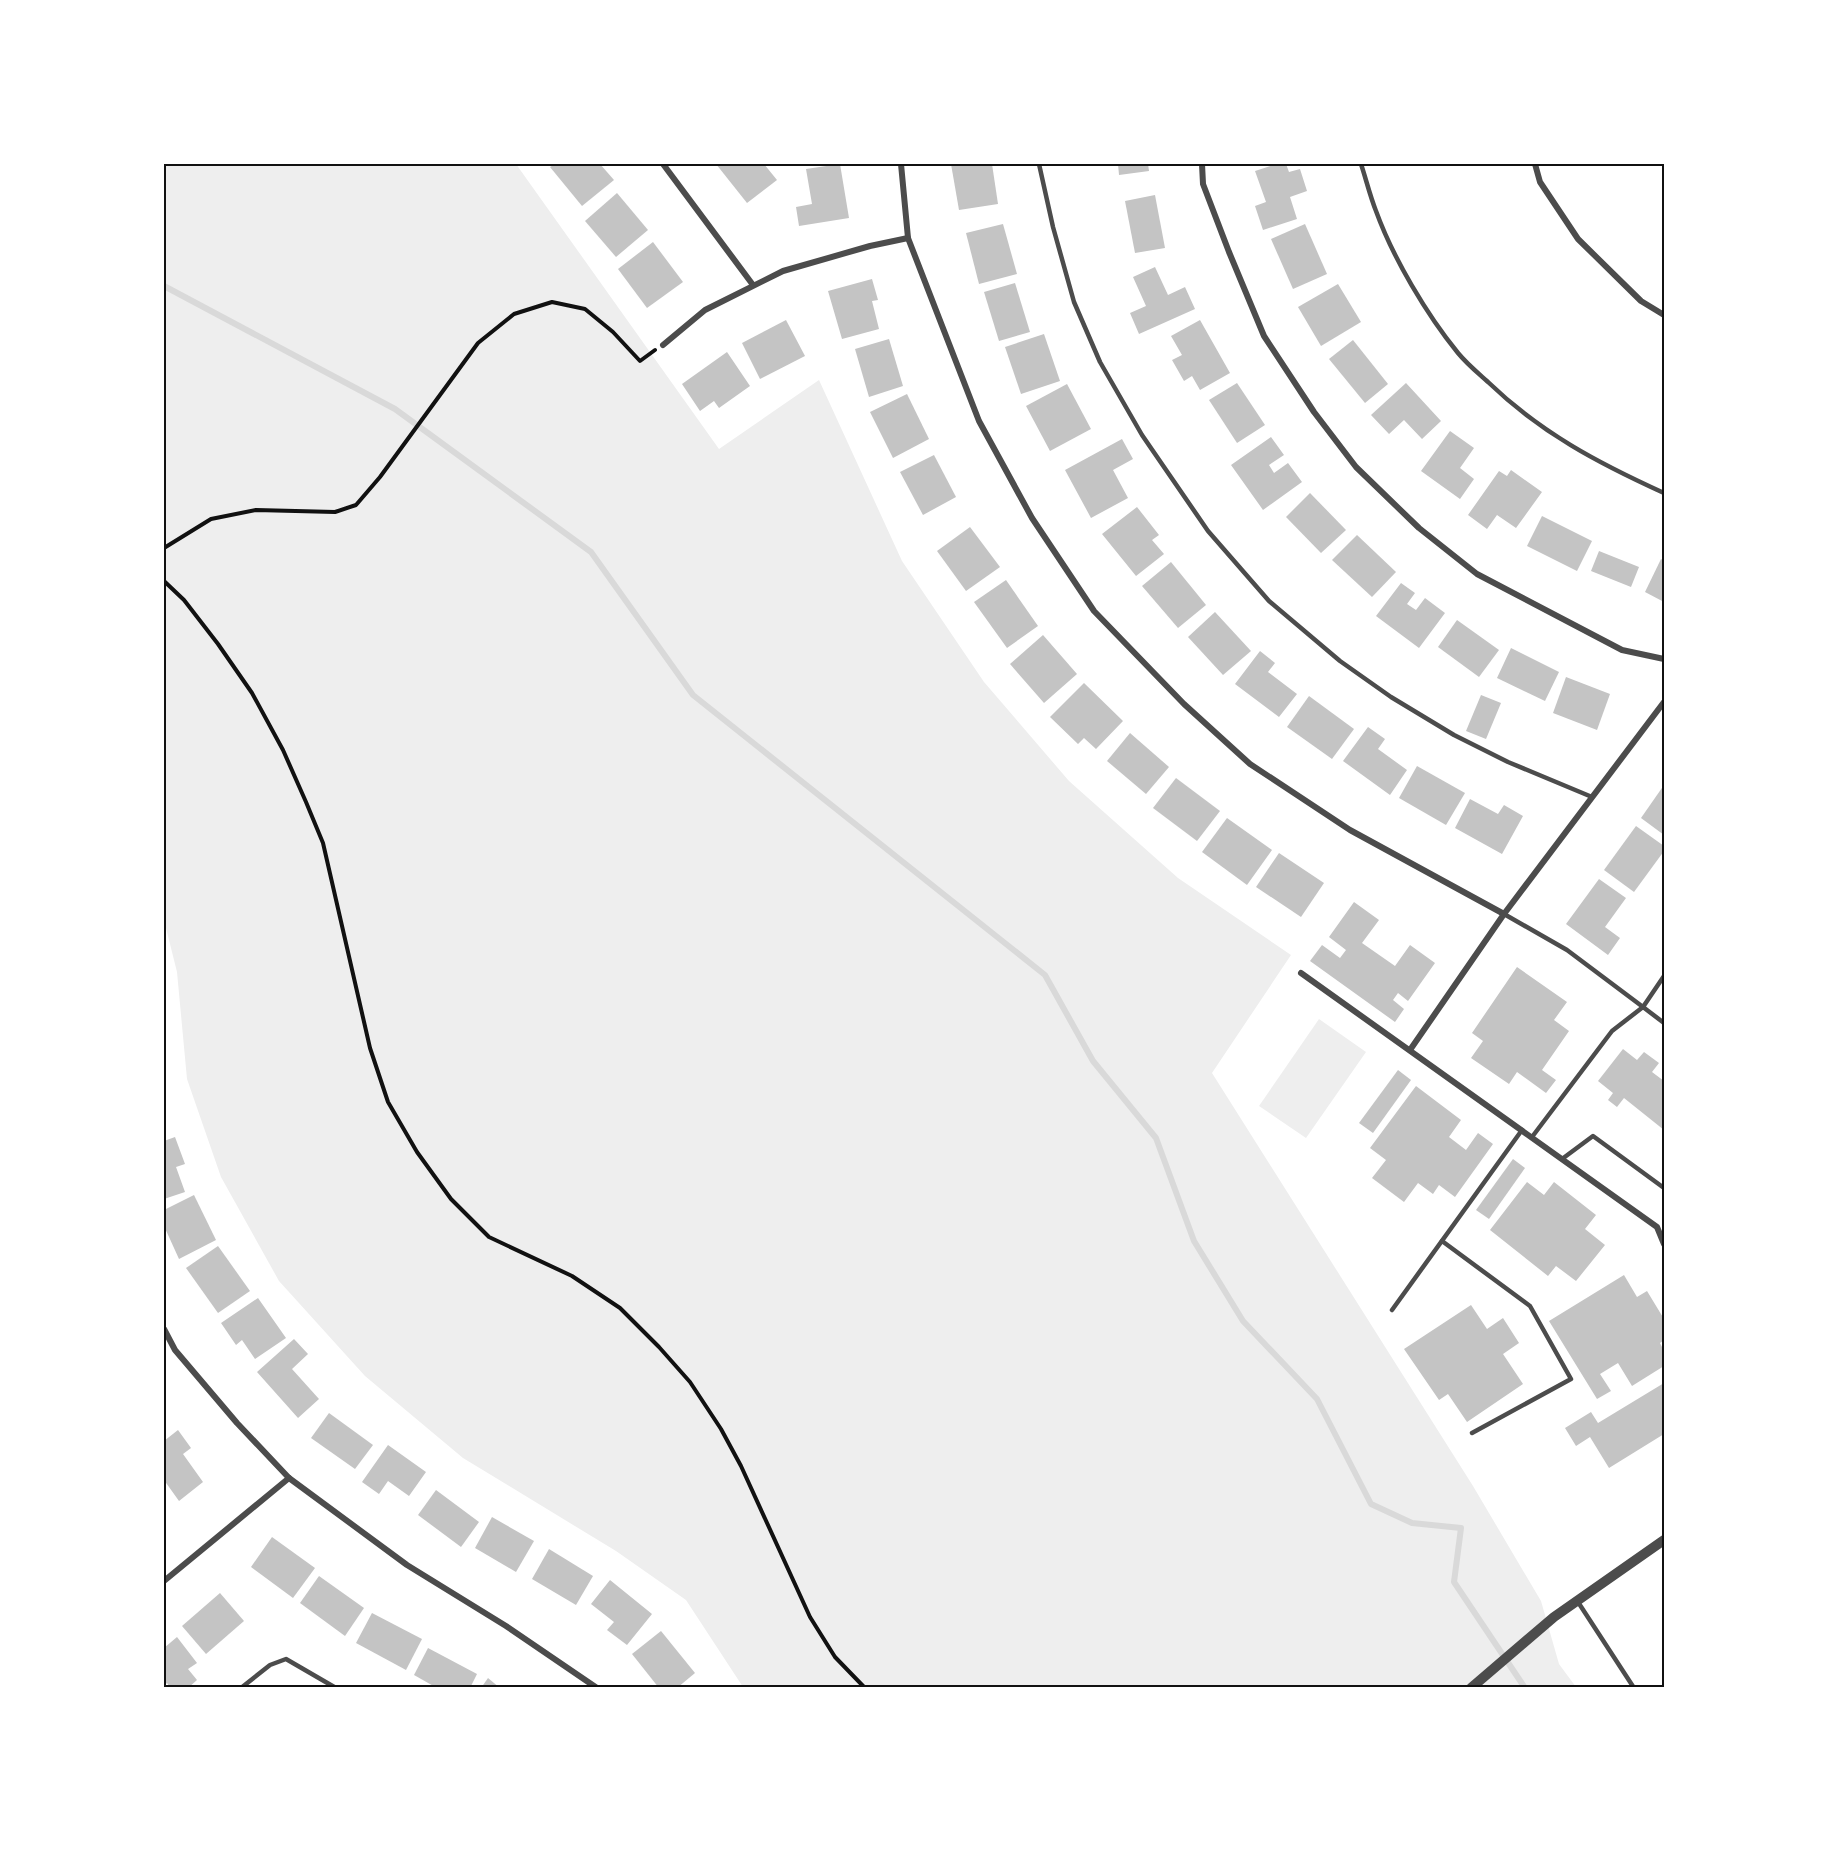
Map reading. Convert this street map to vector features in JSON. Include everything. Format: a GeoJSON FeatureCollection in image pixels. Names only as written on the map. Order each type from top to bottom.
{"type":"FeatureCollection","features":[{"type":"Feature","properties":{"kind":"street"},"geometry":{"type":"LineString","coordinates":[[663,164],[753,285]]}},
{"type":"Feature","properties":{"kind":"street"},"geometry":{"type":"LineString","coordinates":[[901,164],[908,238],[978,421],[1032,518],[1094,611],[1184,704],[1250,764],[1350,831],[1504,914]]}},
{"type":"Feature","properties":{"kind":"street"},"geometry":{"type":"LineString","coordinates":[[1202,164],[1203,183],[1264,336],[1314,412],[1356,467],[1419,528],[1477,574],[1622,650],[1665,659]]}},
{"type":"Feature","properties":{"kind":"street"},"geometry":{"type":"LineString","coordinates":[[1535,164],[1540,182],[1578,239],[1641,301],[1665,315]]}},
{"type":"Feature","properties":{"kind":"street"},"geometry":{"type":"LineString","coordinates":[[663,345],[705,310],[783,271],[908,238]]}},
{"type":"Feature","properties":{"kind":"street"},"geometry":{"type":"LineString","coordinates":[[1410,1050],[1504,914],[1665,702]]}},
{"type":"Feature","properties":{"kind":"street"},"geometry":{"type":"LineString","coordinates":[[1301,973],[1657,1227],[1665,1244]]}},
{"type":"Feature","properties":{"kind":"street"},"geometry":{"type":"LineString","coordinates":[[164,1329],[175,1350],[237,1423],[289,1478],[407,1565],[506,1626],[597,1688]]}},
{"type":"Feature","properties":{"kind":"street"},"geometry":{"type":"LineString","coordinates":[[164,1581],[289,1478]]}},
{"type":"Feature","properties":{"kind":"street"},"geometry":{"type":"LineString","coordinates":[[1471,1688],[1554,1617],[1665,1540]]}},
{"type":"Feature","properties":{"kind":"lane"},"geometry":{"type":"LineString","coordinates":[[1039,164],[1053,227],[1074,302],[1100,362],[1142,435],[1208,531],[1269,601],[1340,662],[1391,697],[1454,735],[1508,762],[1592,797]]}},
{"type":"Feature","properties":{"kind":"lane"},"geometry":{"type":"LineString","coordinates":[[1361,164],[1376,213],[1390,243],[1417,293],[1459,355],[1508,401],[1562,441],[1609,469],[1665,493]]}},
{"type":"Feature","properties":{"kind":"lane"},"geometry":{"type":"LineString","coordinates":[[1504,914],[1567,950],[1665,1023]]}},
{"type":"Feature","properties":{"kind":"lane"},"geometry":{"type":"LineString","coordinates":[[1532,1137],[1612,1031],[1643,1007],[1665,976]]}},
{"type":"Feature","properties":{"kind":"lane"},"geometry":{"type":"LineString","coordinates":[[1392,1310],[1522,1130]]}},
{"type":"Feature","properties":{"kind":"lane"},"geometry":{"type":"LineString","coordinates":[[1562,1159],[1593,1136],[1665,1188]]}},
{"type":"Feature","properties":{"kind":"lane"},"geometry":{"type":"LineString","coordinates":[[1442,1241],[1530,1306],[1571,1379],[1472,1433]]}},
{"type":"Feature","properties":{"kind":"lane"},"geometry":{"type":"LineString","coordinates":[[1577,1602],[1634,1688]]}},
{"type":"Feature","properties":{"kind":"lane"},"geometry":{"type":"LineString","coordinates":[[242,1688],[270,1665],[286,1659],[336,1688]]}},
{"type":"Feature","properties":{"kind":"path"},"geometry":{"type":"LineString","coordinates":[[164,548],[211,519],[255,510],[335,512],[356,506],[478,343],[514,314],[552,302],[585,309],[614,332],[640,361],[663,345]]}},
{"type":"Feature","properties":{"kind":"path"},"geometry":{"type":"LineString","coordinates":[[164,581],[184,600],[252,693],[283,750],[323,843],[370,1048],[388,1102],[417,1152],[451,1199],[489,1237],[572,1276],[620,1308],[690,1382],[721,1429],[741,1466],[810,1617],[835,1657],[865,1688]]}},
{"type":"Feature","properties":{"kind":"shaded area"},"geometry":{"type":"Polygon","coordinates":[[[164,164],[516,164],[719,449],[819,380],[902,561],[984,682],[1069,781],[1178,878],[1291,955],[1212,1073],[1473,1486],[1541,1601],[1559,1664],[1576,1687],[743,1687],[686,1600],[616,1551],[463,1458],[365,1376],[279,1281],[221,1177],[187,1079],[177,972],[164,920],[164,164]]]}},
{"type":"Feature","properties":{"kind":"shaded area"},"geometry":{"type":"Polygon","coordinates":[[[1319,1019],[1366,1052],[1306,1138],[1259,1106],[1319,1019]]]}},
{"type":"Feature","properties":{"kind":"building"},"geometry":{"type":"Polygon","coordinates":[[[555,164],[600,164],[614,180],[582,206],[550,167],[555,164]]]}},
{"type":"Feature","properties":{"kind":"building"},"geometry":{"type":"Polygon","coordinates":[[[716,164],[764,164],[777,180],[747,203],[716,164]]]}},
{"type":"Feature","properties":{"kind":"building"},"geometry":{"type":"Polygon","coordinates":[[[840,164],[849,218],[799,226],[796,207],[812,204],[806,169],[840,164]]]}},
{"type":"Feature","properties":{"kind":"building"},"geometry":{"type":"Polygon","coordinates":[[[951,164],[992,164],[998,204],[959,210],[951,164]]]}},
{"type":"Feature","properties":{"kind":"building"},"geometry":{"type":"Polygon","coordinates":[[[1118,164],[1148,164],[1149,171],[1119,175],[1118,164]]]}},
{"type":"Feature","properties":{"kind":"building"},"geometry":{"type":"Polygon","coordinates":[[[1277,164],[1286,164],[1289,172],[1300,169],[1307,191],[1290,197],[1297,219],[1263,230],[1255,206],[1266,202],[1255,171],[1277,164]]]}},
{"type":"Feature","properties":{"kind":"building"},"geometry":{"type":"Polygon","coordinates":[[[617,193],[648,230],[616,257],[585,221],[617,193]]]}},
{"type":"Feature","properties":{"kind":"building"},"geometry":{"type":"Polygon","coordinates":[[[1155,195],[1165,248],[1135,253],[1125,201],[1155,195]]]}},
{"type":"Feature","properties":{"kind":"building"},"geometry":{"type":"Polygon","coordinates":[[[1003,224],[1017,274],[979,284],[966,233],[1003,224]]]}},
{"type":"Feature","properties":{"kind":"building"},"geometry":{"type":"Polygon","coordinates":[[[1305,224],[1327,274],[1293,289],[1271,239],[1305,224]]]}},
{"type":"Feature","properties":{"kind":"building"},"geometry":{"type":"Polygon","coordinates":[[[653,242],[683,282],[647,308],[618,269],[653,242]]]}},
{"type":"Feature","properties":{"kind":"building"},"geometry":{"type":"Polygon","coordinates":[[[1155,267],[1168,295],[1185,287],[1195,309],[1139,334],[1130,313],[1146,306],[1133,277],[1155,267]]]}},
{"type":"Feature","properties":{"kind":"building"},"geometry":{"type":"Polygon","coordinates":[[[872,279],[878,300],[872,301],[879,329],[842,339],[828,291],[872,279]]]}},
{"type":"Feature","properties":{"kind":"building"},"geometry":{"type":"Polygon","coordinates":[[[1015,283],[1030,332],[999,341],[984,292],[1015,283]]]}},
{"type":"Feature","properties":{"kind":"building"},"geometry":{"type":"Polygon","coordinates":[[[1338,284],[1361,322],[1321,346],[1298,307],[1338,284]]]}},
{"type":"Feature","properties":{"kind":"building"},"geometry":{"type":"Polygon","coordinates":[[[786,320],[805,356],[760,379],[742,343],[786,320]]]}},
{"type":"Feature","properties":{"kind":"building"},"geometry":{"type":"Polygon","coordinates":[[[1200,320],[1230,373],[1200,390],[1192,376],[1184,381],[1172,360],[1182,355],[1171,336],[1200,320]]]}},
{"type":"Feature","properties":{"kind":"building"},"geometry":{"type":"Polygon","coordinates":[[[1044,334],[1060,381],[1021,394],[1005,347],[1044,334]]]}},
{"type":"Feature","properties":{"kind":"building"},"geometry":{"type":"Polygon","coordinates":[[[889,339],[903,386],[869,397],[855,349],[889,339]]]}},
{"type":"Feature","properties":{"kind":"building"},"geometry":{"type":"Polygon","coordinates":[[[1353,340],[1388,384],[1365,403],[1329,359],[1353,340]]]}},
{"type":"Feature","properties":{"kind":"building"},"geometry":{"type":"Polygon","coordinates":[[[727,352],[750,386],[719,408],[714,401],[700,411],[682,384],[727,352]]]}},
{"type":"Feature","properties":{"kind":"building"},"geometry":{"type":"Polygon","coordinates":[[[1237,383],[1265,425],[1237,443],[1209,400],[1237,383]]]}},
{"type":"Feature","properties":{"kind":"building"},"geometry":{"type":"Polygon","coordinates":[[[1406,383],[1441,421],[1422,439],[1404,420],[1389,434],[1371,415],[1406,383]]]}},
{"type":"Feature","properties":{"kind":"building"},"geometry":{"type":"Polygon","coordinates":[[[1067,384],[1091,429],[1050,451],[1026,406],[1067,384]]]}},
{"type":"Feature","properties":{"kind":"building"},"geometry":{"type":"Polygon","coordinates":[[[907,394],[929,439],[893,458],[870,412],[907,394]]]}},
{"type":"Feature","properties":{"kind":"building"},"geometry":{"type":"Polygon","coordinates":[[[1450,431],[1474,448],[1460,468],[1474,479],[1460,499],[1421,471],[1450,431]]]}},
{"type":"Feature","properties":{"kind":"building"},"geometry":{"type":"Polygon","coordinates":[[[1271,437],[1284,455],[1269,465],[1274,473],[1288,463],[1302,482],[1263,510],[1231,465],[1271,437]]]}},
{"type":"Feature","properties":{"kind":"building"},"geometry":{"type":"Polygon","coordinates":[[[1122,439],[1133,459],[1113,470],[1128,498],[1091,518],[1065,470],[1122,439]]]}},
{"type":"Feature","properties":{"kind":"building"},"geometry":{"type":"Polygon","coordinates":[[[934,455],[956,497],[923,515],[900,472],[934,455]]]}},
{"type":"Feature","properties":{"kind":"building"},"geometry":{"type":"Polygon","coordinates":[[[1511,470],[1542,492],[1516,528],[1497,515],[1487,529],[1468,515],[1499,471],[1507,476],[1511,470]]]}},
{"type":"Feature","properties":{"kind":"building"},"geometry":{"type":"Polygon","coordinates":[[[1310,493],[1346,530],[1321,553],[1286,517],[1310,493]]]}},
{"type":"Feature","properties":{"kind":"building"},"geometry":{"type":"Polygon","coordinates":[[[1137,507],[1159,535],[1152,540],[1164,554],[1136,576],[1102,534],[1137,507]]]}},
{"type":"Feature","properties":{"kind":"building"},"geometry":{"type":"Polygon","coordinates":[[[1542,516],[1592,541],[1577,571],[1527,546],[1542,516]]]}},
{"type":"Feature","properties":{"kind":"building"},"geometry":{"type":"Polygon","coordinates":[[[970,527],[1000,567],[966,591],[937,551],[970,527]]]}},
{"type":"Feature","properties":{"kind":"building"},"geometry":{"type":"Polygon","coordinates":[[[1357,535],[1396,572],[1372,597],[1332,560],[1357,535]]]}},
{"type":"Feature","properties":{"kind":"building"},"geometry":{"type":"Polygon","coordinates":[[[1599,551],[1639,567],[1631,587],[1591,571],[1599,551]]]}},
{"type":"Feature","properties":{"kind":"building"},"geometry":{"type":"Polygon","coordinates":[[[1661,559],[1664,561],[1664,602],[1645,592],[1661,559]]]}},
{"type":"Feature","properties":{"kind":"building"},"geometry":{"type":"Polygon","coordinates":[[[1171,562],[1206,605],[1178,628],[1142,586],[1171,562]]]}},
{"type":"Feature","properties":{"kind":"building"},"geometry":{"type":"Polygon","coordinates":[[[1006,580],[1038,626],[1007,648],[974,602],[1006,580]]]}},
{"type":"Feature","properties":{"kind":"building"},"geometry":{"type":"Polygon","coordinates":[[[1401,583],[1415,593],[1407,604],[1416,610],[1425,598],[1445,613],[1419,648],[1376,616],[1401,583]]]}},
{"type":"Feature","properties":{"kind":"building"},"geometry":{"type":"Polygon","coordinates":[[[1215,612],[1251,651],[1223,675],[1188,637],[1215,612]]]}},
{"type":"Feature","properties":{"kind":"building"},"geometry":{"type":"Polygon","coordinates":[[[1457,620],[1499,650],[1479,677],[1438,647],[1457,620]]]}},
{"type":"Feature","properties":{"kind":"building"},"geometry":{"type":"Polygon","coordinates":[[[1043,635],[1077,674],[1044,703],[1010,664],[1043,635]]]}},
{"type":"Feature","properties":{"kind":"building"},"geometry":{"type":"Polygon","coordinates":[[[1511,648],[1559,672],[1545,701],[1497,678],[1511,648]]]}},
{"type":"Feature","properties":{"kind":"building"},"geometry":{"type":"Polygon","coordinates":[[[1260,651],[1275,663],[1268,672],[1297,694],[1279,717],[1235,684],[1260,651]]]}},
{"type":"Feature","properties":{"kind":"building"},"geometry":{"type":"Polygon","coordinates":[[[1566,677],[1610,694],[1597,730],[1553,713],[1566,677]]]}},
{"type":"Feature","properties":{"kind":"building"},"geometry":{"type":"Polygon","coordinates":[[[1084,683],[1123,721],[1096,749],[1084,738],[1078,744],[1050,717],[1084,683]]]}},
{"type":"Feature","properties":{"kind":"building"},"geometry":{"type":"Polygon","coordinates":[[[1481,695],[1501,703],[1486,739],[1466,731],[1481,695]]]}},
{"type":"Feature","properties":{"kind":"building"},"geometry":{"type":"Polygon","coordinates":[[[1309,696],[1354,729],[1332,759],[1287,727],[1309,696]]]}},
{"type":"Feature","properties":{"kind":"building"},"geometry":{"type":"Polygon","coordinates":[[[1368,727],[1385,739],[1378,749],[1407,770],[1390,795],[1343,761],[1368,727]]]}},
{"type":"Feature","properties":{"kind":"building"},"geometry":{"type":"Polygon","coordinates":[[[1130,733],[1169,767],[1146,794],[1107,761],[1130,733]]]}},
{"type":"Feature","properties":{"kind":"building"},"geometry":{"type":"Polygon","coordinates":[[[1417,766],[1465,793],[1446,825],[1399,798],[1417,766]]]}},
{"type":"Feature","properties":{"kind":"building"},"geometry":{"type":"Polygon","coordinates":[[[1176,778],[1220,811],[1197,841],[1153,808],[1176,778]]]}},
{"type":"Feature","properties":{"kind":"building"},"geometry":{"type":"Polygon","coordinates":[[[1664,785],[1664,835],[1641,818],[1664,785]]]}},
{"type":"Feature","properties":{"kind":"building"},"geometry":{"type":"Polygon","coordinates":[[[1470,799],[1498,814],[1504,805],[1523,816],[1502,854],[1455,828],[1470,799]]]}},
{"type":"Feature","properties":{"kind":"building"},"geometry":{"type":"Polygon","coordinates":[[[1227,818],[1272,850],[1247,885],[1202,852],[1227,818]]]}},
{"type":"Feature","properties":{"kind":"building"},"geometry":{"type":"Polygon","coordinates":[[[1636,826],[1664,846],[1664,851],[1634,892],[1604,870],[1636,826]]]}},
{"type":"Feature","properties":{"kind":"building"},"geometry":{"type":"Polygon","coordinates":[[[1279,853],[1324,883],[1301,917],[1256,887],[1279,853]]]}},
{"type":"Feature","properties":{"kind":"building"},"geometry":{"type":"Polygon","coordinates":[[[1599,879],[1626,898],[1605,927],[1620,938],[1608,955],[1566,924],[1599,879]]]}},
{"type":"Feature","properties":{"kind":"building"},"geometry":{"type":"Polygon","coordinates":[[[1354,902],[1379,920],[1362,943],[1395,966],[1410,945],[1435,963],[1408,1001],[1398,993],[1393,1000],[1404,1009],[1395,1022],[1310,961],[1322,945],[1340,958],[1346,950],[1329,937],[1354,902]]]}},
{"type":"Feature","properties":{"kind":"building"},"geometry":{"type":"Polygon","coordinates":[[[1517,967],[1567,1002],[1554,1020],[1569,1031],[1542,1070],[1556,1080],[1546,1093],[1517,1072],[1509,1084],[1471,1058],[1483,1041],[1472,1033],[1517,967]]]}},
{"type":"Feature","properties":{"kind":"building"},"geometry":{"type":"Polygon","coordinates":[[[1623,1049],[1637,1060],[1644,1052],[1659,1063],[1652,1072],[1664,1081],[1664,1130],[1624,1098],[1617,1107],[1608,1100],[1613,1093],[1598,1081],[1623,1049]]]}},
{"type":"Feature","properties":{"kind":"building"},"geometry":{"type":"Polygon","coordinates":[[[1398,1070],[1411,1080],[1373,1133],[1359,1123],[1398,1070]]]}},
{"type":"Feature","properties":{"kind":"building"},"geometry":{"type":"Polygon","coordinates":[[[1416,1086],[1461,1120],[1449,1137],[1466,1150],[1478,1133],[1493,1144],[1455,1197],[1439,1185],[1433,1194],[1418,1183],[1404,1202],[1372,1178],[1386,1160],[1370,1148],[1416,1086]]]}},
{"type":"Feature","properties":{"kind":"building"},"geometry":{"type":"Polygon","coordinates":[[[175,1137],[185,1164],[176,1167],[185,1192],[164,1199],[164,1141],[175,1137]]]}},
{"type":"Feature","properties":{"kind":"building"},"geometry":{"type":"Polygon","coordinates":[[[1513,1159],[1525,1168],[1489,1219],[1476,1210],[1513,1159]]]}},
{"type":"Feature","properties":{"kind":"building"},"geometry":{"type":"Polygon","coordinates":[[[1527,1182],[1544,1195],[1554,1182],[1596,1215],[1585,1229],[1605,1245],[1576,1281],[1556,1266],[1548,1276],[1490,1230],[1527,1182]]]}},
{"type":"Feature","properties":{"kind":"building"},"geometry":{"type":"Polygon","coordinates":[[[194,1195],[216,1240],[179,1259],[164,1226],[164,1210],[194,1195]]]}},
{"type":"Feature","properties":{"kind":"building"},"geometry":{"type":"Polygon","coordinates":[[[218,1246],[250,1291],[218,1313],[186,1268],[218,1246]]]}},
{"type":"Feature","properties":{"kind":"building"},"geometry":{"type":"Polygon","coordinates":[[[1624,1275],[1637,1297],[1647,1291],[1664,1319],[1664,1340],[1660,1343],[1664,1351],[1664,1366],[1632,1386],[1618,1363],[1600,1374],[1611,1391],[1597,1399],[1549,1321],[1624,1275]]]}},
{"type":"Feature","properties":{"kind":"building"},"geometry":{"type":"Polygon","coordinates":[[[258,1298],[286,1338],[255,1359],[242,1340],[236,1345],[221,1323],[258,1298]]]}},
{"type":"Feature","properties":{"kind":"building"},"geometry":{"type":"Polygon","coordinates":[[[1471,1305],[1487,1329],[1503,1318],[1519,1343],[1503,1354],[1523,1384],[1467,1422],[1448,1394],[1439,1400],[1404,1349],[1471,1305]]]}},
{"type":"Feature","properties":{"kind":"building"},"geometry":{"type":"Polygon","coordinates":[[[294,1339],[308,1354],[292,1369],[319,1399],[298,1418],[257,1372],[294,1339]]]}},
{"type":"Feature","properties":{"kind":"building"},"geometry":{"type":"Polygon","coordinates":[[[1664,1383],[1664,1434],[1609,1468],[1590,1437],[1576,1446],[1565,1428],[1591,1412],[1598,1423],[1664,1383]]]}},
{"type":"Feature","properties":{"kind":"building"},"geometry":{"type":"Polygon","coordinates":[[[329,1413],[373,1445],[355,1469],[311,1438],[329,1413]]]}},
{"type":"Feature","properties":{"kind":"building"},"geometry":{"type":"Polygon","coordinates":[[[178,1430],[191,1448],[183,1454],[203,1482],[179,1501],[164,1480],[164,1441],[178,1430]]]}},
{"type":"Feature","properties":{"kind":"building"},"geometry":{"type":"Polygon","coordinates":[[[388,1445],[426,1472],[409,1496],[388,1481],[379,1494],[362,1482],[388,1445]]]}},
{"type":"Feature","properties":{"kind":"building"},"geometry":{"type":"Polygon","coordinates":[[[436,1490],[479,1522],[461,1547],[418,1515],[436,1490]]]}},
{"type":"Feature","properties":{"kind":"building"},"geometry":{"type":"Polygon","coordinates":[[[492,1517],[534,1541],[516,1572],[475,1548],[492,1517]]]}},
{"type":"Feature","properties":{"kind":"building"},"geometry":{"type":"Polygon","coordinates":[[[272,1537],[315,1568],[293,1598],[251,1567],[272,1537]]]}},
{"type":"Feature","properties":{"kind":"building"},"geometry":{"type":"Polygon","coordinates":[[[549,1549],[593,1576],[576,1605],[532,1579],[549,1549]]]}},
{"type":"Feature","properties":{"kind":"building"},"geometry":{"type":"Polygon","coordinates":[[[319,1576],[364,1608],[345,1636],[300,1603],[319,1576]]]}},
{"type":"Feature","properties":{"kind":"building"},"geometry":{"type":"Polygon","coordinates":[[[610,1580],[652,1614],[627,1645],[607,1630],[614,1622],[591,1604],[610,1580]]]}},
{"type":"Feature","properties":{"kind":"building"},"geometry":{"type":"Polygon","coordinates":[[[220,1593],[244,1621],[206,1654],[182,1626],[220,1593]]]}},
{"type":"Feature","properties":{"kind":"building"},"geometry":{"type":"Polygon","coordinates":[[[372,1613],[422,1639],[406,1670],[356,1643],[372,1613]]]}},
{"type":"Feature","properties":{"kind":"building"},"geometry":{"type":"Polygon","coordinates":[[[661,1631],[695,1673],[677,1688],[659,1688],[632,1654],[661,1631]]]}},
{"type":"Feature","properties":{"kind":"building"},"geometry":{"type":"Polygon","coordinates":[[[177,1637],[197,1663],[188,1669],[197,1680],[188,1688],[170,1688],[167,1683],[164,1686],[164,1648],[177,1637]]]}},
{"type":"Feature","properties":{"kind":"building"},"geometry":{"type":"Polygon","coordinates":[[[428,1648],[477,1674],[470,1688],[437,1688],[414,1675],[428,1648]]]}},
{"type":"Feature","properties":{"kind":"building"},"geometry":{"type":"Polygon","coordinates":[[[488,1678],[500,1688],[481,1688],[488,1678]]]}},
{"type":"Feature","properties":{"kind":"waterway"},"geometry":{"type":"LineString","coordinates":[[164,286],[395,409],[591,552],[693,695],[1045,975],[1093,1061],[1156,1138],[1194,1241],[1243,1321],[1317,1399],[1371,1504],[1412,1523],[1461,1528],[1454,1582],[1525,1688]]}}]}
